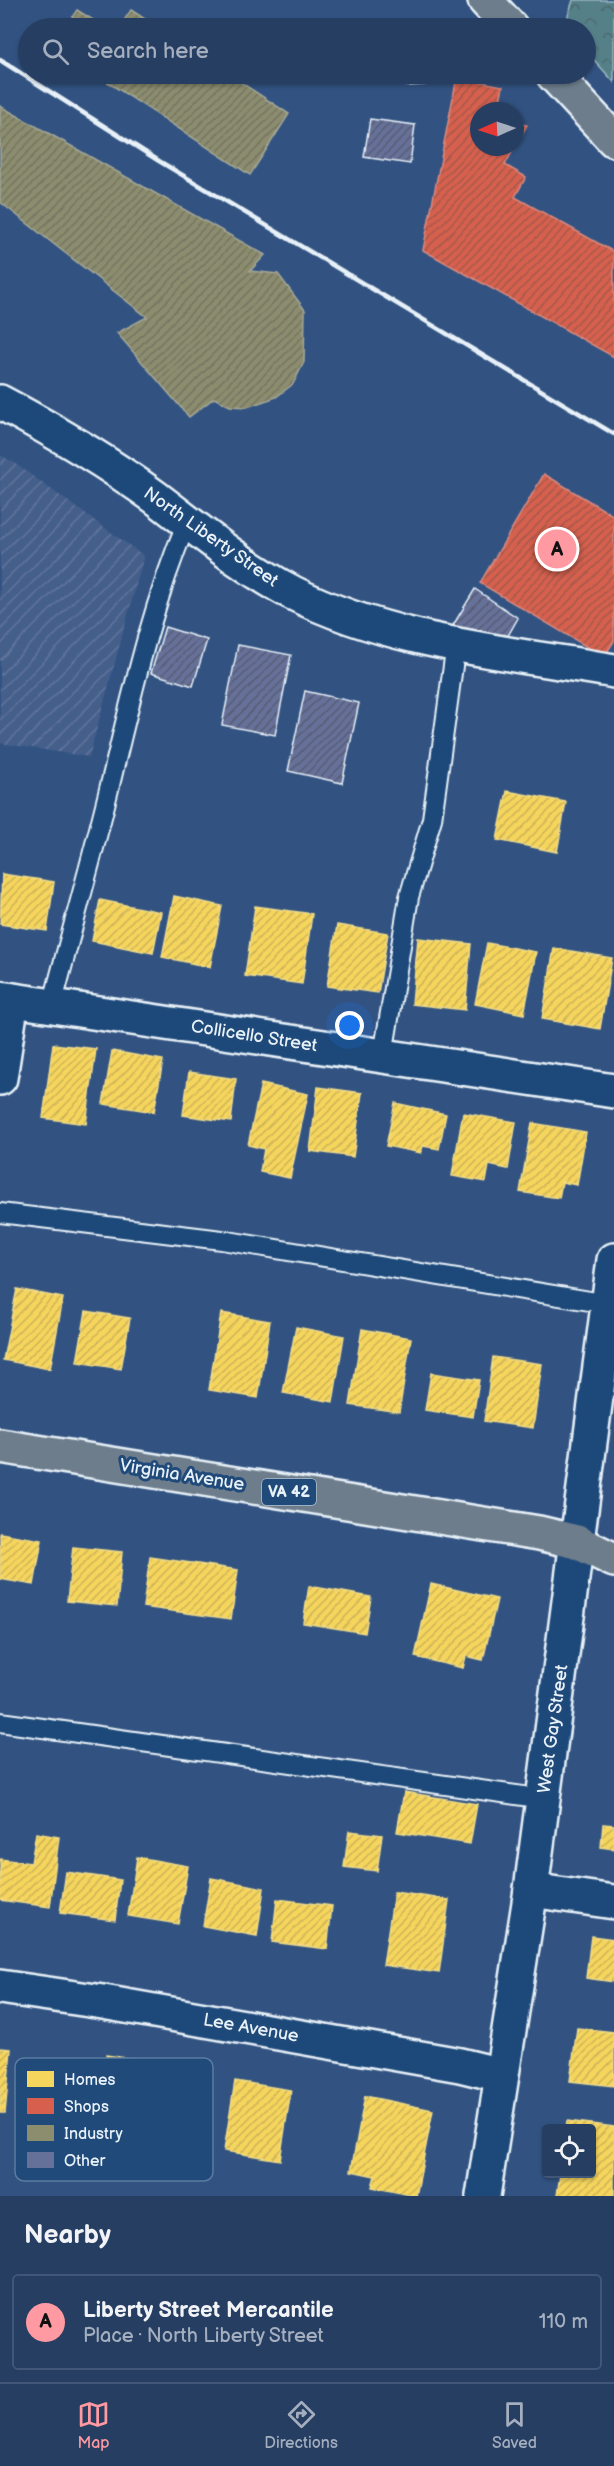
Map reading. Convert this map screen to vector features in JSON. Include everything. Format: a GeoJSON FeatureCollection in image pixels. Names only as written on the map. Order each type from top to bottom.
{"type":"FeatureCollection","features":[{"type":"Feature","properties":{"kind":"main road"},"geometry":{"type":"LineString","coordinates":[[485,0],[502,18]]}},
{"type":"Feature","properties":{"kind":"main road"},"geometry":{"type":"LineString","coordinates":[[562,84],[614,140]]}},
{"type":"Feature","properties":{"kind":"main road","name":"Virginia Avenue"},"geometry":{"type":"LineString","coordinates":[[0,1446],[539,1533],[577,1542]]}},
{"type":"Feature","properties":{"kind":"main road","name":"VA 42"},"geometry":{"type":"LineString","coordinates":[[577,1542],[614,1537]]}},
{"type":"Feature","properties":{"kind":"main road","name":"VA 42"},"geometry":{"type":"LineString","coordinates":[[577,1542],[614,1560]]}},
{"type":"Feature","properties":{"kind":"street","name":"North Liberty Street"},"geometry":{"type":"LineString","coordinates":[[0,402],[82,450],[153,496],[256,573],[332,611],[373,626],[456,644],[614,671]]}},
{"type":"Feature","properties":{"kind":"street","name":"Collicello Street"},"geometry":{"type":"LineString","coordinates":[[6,999],[614,1090]]}},
{"type":"Feature","properties":{"kind":"street"},"geometry":{"type":"LineString","coordinates":[[0,1078],[6,999]]}},
{"type":"Feature","properties":{"kind":"street","name":"West Gay Street"},"geometry":{"type":"LineString","coordinates":[[483,2196],[544,1799],[612,1286]]}},
{"type":"Feature","properties":{"kind":"street"},"geometry":{"type":"LineString","coordinates":[[531,1890],[614,1902]]}},
{"type":"Feature","properties":{"kind":"street","name":"Lee Avenue"},"geometry":{"type":"LineString","coordinates":[[0,1987],[115,2004],[501,2075]]}},
{"type":"Feature","properties":{"kind":"lane"},"geometry":{"type":"LineString","coordinates":[[52,1006],[148,630],[167,571],[187,522]]}},
{"type":"Feature","properties":{"kind":"lane"},"geometry":{"type":"LineString","coordinates":[[383,1056],[408,897],[432,819],[456,644]]}},
{"type":"Feature","properties":{"kind":"lane"},"geometry":{"type":"LineString","coordinates":[[0,1213],[612,1286]]}},
{"type":"Feature","properties":{"kind":"lane"},"geometry":{"type":"LineString","coordinates":[[0,1722],[544,1799]]}},
{"type":"Feature","properties":{"kind":"shaded area"},"geometry":{"type":"Polygon","coordinates":[[[0,455],[144,556],[89,757],[0,743],[0,455]]]}},
{"type":"Feature","properties":{"kind":"green space"},"geometry":{"type":"Polygon","coordinates":[[[573,0],[614,0],[614,82],[596,62],[596,18],[567,18],[573,0]]]}},
{"type":"Feature","properties":{"kind":"building: Homes"},"geometry":{"type":"Polygon","coordinates":[[[507,791],[566,802],[557,852],[497,840],[507,791]]]}},
{"type":"Feature","properties":{"kind":"building: Homes"},"geometry":{"type":"Polygon","coordinates":[[[2,874],[54,882],[47,931],[0,924],[2,874]]]}},
{"type":"Feature","properties":{"kind":"building: Homes"},"geometry":{"type":"Polygon","coordinates":[[[174,896],[222,906],[210,967],[162,957],[174,896]]]}},
{"type":"Feature","properties":{"kind":"building: Homes"},"geometry":{"type":"Polygon","coordinates":[[[100,900],[161,912],[153,953],[92,941],[100,900]]]}},
{"type":"Feature","properties":{"kind":"building: Homes"},"geometry":{"type":"Polygon","coordinates":[[[255,906],[312,914],[302,984],[245,976],[255,906]]]}},
{"type":"Feature","properties":{"kind":"building: Homes"},"geometry":{"type":"Polygon","coordinates":[[[337,925],[388,933],[378,993],[327,986],[337,925]]]}},
{"type":"Feature","properties":{"kind":"building: Homes"},"geometry":{"type":"Polygon","coordinates":[[[418,938],[471,944],[465,1010],[412,1004],[418,938]]]}},
{"type":"Feature","properties":{"kind":"building: Homes"},"geometry":{"type":"Polygon","coordinates":[[[487,943],[536,952],[524,1014],[475,1004],[487,943]]]}},
{"type":"Feature","properties":{"kind":"building: Homes"},"geometry":{"type":"Polygon","coordinates":[[[554,948],[612,958],[600,1029],[542,1019],[554,948]]]}},
{"type":"Feature","properties":{"kind":"building: Homes"},"geometry":{"type":"Polygon","coordinates":[[[53,1044],[96,1049],[86,1124],[43,1118],[53,1044]]]}},
{"type":"Feature","properties":{"kind":"building: Homes"},"geometry":{"type":"Polygon","coordinates":[[[112,1051],[163,1060],[154,1112],[103,1104],[112,1051]]]}},
{"type":"Feature","properties":{"kind":"building: Homes"},"geometry":{"type":"Polygon","coordinates":[[[189,1072],[236,1079],[231,1122],[183,1115],[189,1072]]]}},
{"type":"Feature","properties":{"kind":"building: Homes"},"geometry":{"type":"Polygon","coordinates":[[[261,1084],[308,1094],[290,1178],[260,1172],[264,1149],[248,1145],[261,1084]]]}},
{"type":"Feature","properties":{"kind":"building: Homes"},"geometry":{"type":"Polygon","coordinates":[[[318,1087],[362,1093],[353,1157],[310,1151],[318,1087]]]}},
{"type":"Feature","properties":{"kind":"building: Homes"},"geometry":{"type":"Polygon","coordinates":[[[395,1103],[446,1114],[439,1149],[423,1146],[421,1153],[386,1146],[395,1103]]]}},
{"type":"Feature","properties":{"kind":"building: Homes"},"geometry":{"type":"Polygon","coordinates":[[[463,1113],[516,1122],[508,1169],[489,1165],[486,1182],[452,1176],[463,1113]]]}},
{"type":"Feature","properties":{"kind":"building: Homes"},"geometry":{"type":"Polygon","coordinates":[[[532,1123],[586,1132],[577,1185],[562,1182],[559,1198],[520,1192],[532,1123]]]}},
{"type":"Feature","properties":{"kind":"building: Homes"},"geometry":{"type":"Polygon","coordinates":[[[17,1289],[63,1298],[50,1369],[3,1360],[17,1289]]]}},
{"type":"Feature","properties":{"kind":"building: Homes"},"geometry":{"type":"Polygon","coordinates":[[[86,1311],[130,1318],[121,1369],[77,1362],[86,1311]]]}},
{"type":"Feature","properties":{"kind":"building: Homes"},"geometry":{"type":"Polygon","coordinates":[[[221,1313],[270,1321],[258,1398],[209,1390],[221,1313]]]}},
{"type":"Feature","properties":{"kind":"building: Homes"},"geometry":{"type":"Polygon","coordinates":[[[296,1327],[344,1336],[333,1402],[283,1393],[296,1327]]]}},
{"type":"Feature","properties":{"kind":"building: Homes"},"geometry":{"type":"Polygon","coordinates":[[[362,1329],[411,1338],[399,1412],[350,1405],[362,1329]]]}},
{"type":"Feature","properties":{"kind":"building: Homes"},"geometry":{"type":"Polygon","coordinates":[[[493,1357],[542,1364],[533,1428],[484,1421],[493,1357]]]}},
{"type":"Feature","properties":{"kind":"building: Homes"},"geometry":{"type":"Polygon","coordinates":[[[431,1373],[479,1380],[473,1417],[425,1410],[431,1373]]]}},
{"type":"Feature","properties":{"kind":"building: Homes"},"geometry":{"type":"Polygon","coordinates":[[[0,1533],[42,1540],[34,1585],[0,1579],[0,1533]]]}},
{"type":"Feature","properties":{"kind":"building: Homes"},"geometry":{"type":"Polygon","coordinates":[[[73,1547],[122,1552],[117,1606],[67,1601],[73,1547]]]}},
{"type":"Feature","properties":{"kind":"building: Homes"},"geometry":{"type":"Polygon","coordinates":[[[150,1557],[238,1570],[231,1619],[143,1607],[150,1557]]]}},
{"type":"Feature","properties":{"kind":"building: Homes"},"geometry":{"type":"Polygon","coordinates":[[[431,1584],[497,1599],[483,1660],[466,1656],[463,1668],[415,1657],[431,1584]]]}},
{"type":"Feature","properties":{"kind":"building: Homes"},"geometry":{"type":"Polygon","coordinates":[[[309,1586],[371,1597],[365,1633],[303,1623],[309,1586]]]}},
{"type":"Feature","properties":{"kind":"building: Homes"},"geometry":{"type":"Polygon","coordinates":[[[404,1792],[477,1804],[470,1844],[397,1832],[404,1792]]]}},
{"type":"Feature","properties":{"kind":"building: Homes"},"geometry":{"type":"Polygon","coordinates":[[[603,1824],[614,1825],[614,1849],[601,1847],[603,1824]]]}},
{"type":"Feature","properties":{"kind":"building: Homes"},"geometry":{"type":"Polygon","coordinates":[[[349,1831],[382,1835],[377,1871],[344,1867],[349,1831]]]}},
{"type":"Feature","properties":{"kind":"building: Homes"},"geometry":{"type":"Polygon","coordinates":[[[36,1833],[59,1837],[50,1907],[0,1900],[0,1859],[31,1863],[36,1833]]]}},
{"type":"Feature","properties":{"kind":"building: Homes"},"geometry":{"type":"Polygon","coordinates":[[[137,1857],[188,1866],[178,1924],[128,1916],[137,1857]]]}},
{"type":"Feature","properties":{"kind":"building: Homes"},"geometry":{"type":"Polygon","coordinates":[[[66,1872],[120,1880],[115,1920],[60,1913],[66,1872]]]}},
{"type":"Feature","properties":{"kind":"building: Homes"},"geometry":{"type":"Polygon","coordinates":[[[211,1878],[264,1888],[257,1936],[203,1926],[211,1878]]]}},
{"type":"Feature","properties":{"kind":"building: Homes"},"geometry":{"type":"Polygon","coordinates":[[[394,1892],[449,1900],[439,1973],[383,1965],[394,1892]]]}},
{"type":"Feature","properties":{"kind":"building: Homes"},"geometry":{"type":"Polygon","coordinates":[[[277,1899],[332,1906],[327,1949],[272,1942],[277,1899]]]}},
{"type":"Feature","properties":{"kind":"building: Homes"},"geometry":{"type":"Polygon","coordinates":[[[591,1936],[614,1939],[614,1982],[586,1978],[591,1936]]]}},
{"type":"Feature","properties":{"kind":"building: Homes"},"geometry":{"type":"Polygon","coordinates":[[[577,2028],[614,2032],[614,2086],[570,2081],[577,2028]]]}},
{"type":"Feature","properties":{"kind":"building: Homes"},"geometry":{"type":"Polygon","coordinates":[[[0,2048],[11,2049],[5,2113],[0,2113],[0,2048]]]}},
{"type":"Feature","properties":{"kind":"building: Homes"},"geometry":{"type":"Polygon","coordinates":[[[106,2055],[126,2058],[106,2058],[106,2055]]]}},
{"type":"Feature","properties":{"kind":"building: Homes"},"geometry":{"type":"Polygon","coordinates":[[[235,2081],[291,2090],[280,2160],[224,2151],[235,2081]]]}},
{"type":"Feature","properties":{"kind":"building: Homes"},"geometry":{"type":"Polygon","coordinates":[[[365,2096],[433,2110],[416,2196],[372,2187],[375,2176],[351,2171],[365,2096]]]}},
{"type":"Feature","properties":{"kind":"building: Homes"},"geometry":{"type":"Polygon","coordinates":[[[567,2121],[590,2124],[567,2124],[567,2121]]]}},
{"type":"Feature","properties":{"kind":"building: Homes"},"geometry":{"type":"Polygon","coordinates":[[[596,2125],[614,2127],[614,2196],[557,2196],[559,2178],[596,2178],[596,2125]]]}},
{"type":"Feature","properties":{"kind":"building: Shops"},"geometry":{"type":"Polygon","coordinates":[[[456,84],[503,86],[500,102],[470,102],[470,156],[510,156],[505,165],[526,177],[515,197],[614,252],[614,357],[423,250],[456,84]]]}},
{"type":"Feature","properties":{"kind":"building: Shops"},"geometry":{"type":"Polygon","coordinates":[[[544,474],[614,516],[614,641],[604,657],[480,583],[544,474]]]}},
{"type":"Feature","properties":{"kind":"building: Industry"},"geometry":{"type":"Polygon","coordinates":[[[77,10],[90,18],[72,18],[77,10]]]}},
{"type":"Feature","properties":{"kind":"building: Industry"},"geometry":{"type":"Polygon","coordinates":[[[131,10],[143,18],[126,18],[131,10]]]}},
{"type":"Feature","properties":{"kind":"building: Industry"},"geometry":{"type":"Polygon","coordinates":[[[110,84],[243,84],[289,114],[250,175],[110,84]]]}},
{"type":"Feature","properties":{"kind":"building: Industry"},"geometry":{"type":"Polygon","coordinates":[[[0,106],[265,255],[250,271],[278,274],[305,310],[304,362],[293,384],[276,397],[247,407],[230,406],[214,398],[189,417],[117,333],[147,317],[0,202],[0,106]]]}},
{"type":"Feature","properties":{"kind":"building: Other"},"geometry":{"type":"Polygon","coordinates":[[[406,84],[425,84],[425,85],[406,86],[406,84]]]}},
{"type":"Feature","properties":{"kind":"building: Other"},"geometry":{"type":"Polygon","coordinates":[[[370,119],[415,125],[410,164],[364,157],[370,119]]]}},
{"type":"Feature","properties":{"kind":"building: Other"},"geometry":{"type":"Polygon","coordinates":[[[475,589],[518,618],[505,641],[449,632],[475,589]]]}},
{"type":"Feature","properties":{"kind":"building: Other"},"geometry":{"type":"Polygon","coordinates":[[[165,627],[207,640],[193,686],[151,673],[165,627]]]}},
{"type":"Feature","properties":{"kind":"building: Other"},"geometry":{"type":"Polygon","coordinates":[[[238,645],[291,655],[275,735],[222,725],[238,645]]]}},
{"type":"Feature","properties":{"kind":"building: Other"},"geometry":{"type":"Polygon","coordinates":[[[305,691],[359,703],[342,783],[288,771],[305,691]]]}},
{"type":"Feature","properties":{"kind":"railway"},"geometry":{"type":"LineString","coordinates":[[0,60],[18,71]]}},
{"type":"Feature","properties":{"kind":"railway"},"geometry":{"type":"LineString","coordinates":[[38,84],[159,161],[614,434]]}},
{"type":"Feature","properties":{"kind":"place","name":"Liberty Street Mercantile"},"geometry":{"type":"Point","coordinates":[557,549]}}]}
